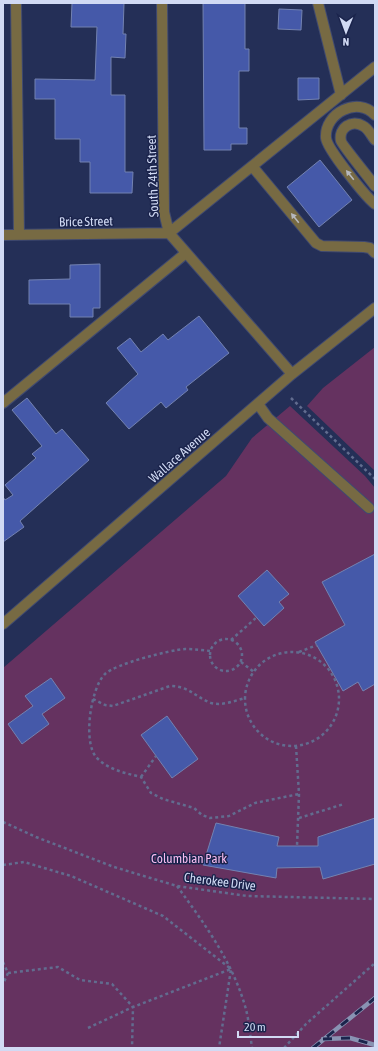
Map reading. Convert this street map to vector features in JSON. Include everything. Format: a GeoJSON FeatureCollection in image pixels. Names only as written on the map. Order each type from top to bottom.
{"type":"FeatureCollection","features":[{"type":"Feature","properties":{"kind":"street"},"geometry":{"type":"LineString","coordinates":[[16,3],[19,235]]}},
{"type":"Feature","properties":{"kind":"street","name":"South 24th Street"},"geometry":{"type":"LineString","coordinates":[[162,3],[164,212],[169,233],[292,374]]}},
{"type":"Feature","properties":{"kind":"street"},"geometry":{"type":"LineString","coordinates":[[318,3],[341,95]]}},
{"type":"Feature","properties":{"kind":"street"},"geometry":{"type":"LineString","coordinates":[[169,233],[375,67]]}},
{"type":"Feature","properties":{"kind":"street"},"geometry":{"type":"LineString","coordinates":[[375,115],[371,110],[358,106],[347,108],[336,114],[327,127],[326,139],[332,151],[346,170],[375,204]]}},
{"type":"Feature","properties":{"kind":"street"},"geometry":{"type":"LineString","coordinates":[[375,140],[364,126],[353,124],[343,129],[341,136],[341,142],[345,149],[375,186]]}},
{"type":"Feature","properties":{"kind":"street"},"geometry":{"type":"LineString","coordinates":[[252,166],[310,237],[322,246],[364,247],[370,248],[375,253]]}},
{"type":"Feature","properties":{"kind":"street","name":"Brice Street"},"geometry":{"type":"LineString","coordinates":[[3,235],[169,233]]}},
{"type":"Feature","properties":{"kind":"street"},"geometry":{"type":"LineString","coordinates":[[3,403],[186,253]]}},
{"type":"Feature","properties":{"kind":"street","name":"Wallace Avenue"},"geometry":{"type":"LineString","coordinates":[[3,624],[292,374],[375,308]]}},
{"type":"Feature","properties":{"kind":"street"},"geometry":{"type":"LineString","coordinates":[[258,404],[268,418],[370,508]]}},
{"type":"Feature","properties":{"kind":"path"},"geometry":{"type":"LineString","coordinates":[[291,398],[375,479]]}},
{"type":"Feature","properties":{"kind":"path"},"geometry":{"type":"LineString","coordinates":[[231,640],[257,617]]}},
{"type":"Feature","properties":{"kind":"path"},"geometry":{"type":"LineString","coordinates":[[220,640],[231,640],[239,646],[242,651],[241,662],[233,670],[228,671],[218,669],[211,662],[210,651],[212,646],[220,640]]}},
{"type":"Feature","properties":{"kind":"path"},"geometry":{"type":"LineString","coordinates":[[298,652],[313,657],[325,666],[334,678],[339,692],[339,708],[334,722],[324,734],[311,742],[296,746],[282,746],[269,741],[257,732],[249,720],[245,706],[245,692],[254,672],[269,658],[283,653],[298,652],[317,645]]}},
{"type":"Feature","properties":{"kind":"path"},"geometry":{"type":"LineString","coordinates":[[210,651],[184,649],[122,664],[103,675],[98,683],[93,699],[89,736],[97,758],[115,771],[141,777],[151,793],[163,799],[194,808],[202,815],[210,818],[229,816],[256,803],[299,794]]}},
{"type":"Feature","properties":{"kind":"path"},"geometry":{"type":"LineString","coordinates":[[241,662],[254,672]]}},
{"type":"Feature","properties":{"kind":"path"},"geometry":{"type":"LineString","coordinates":[[93,699],[105,705],[113,706],[170,686],[179,686],[191,691],[211,703],[225,704],[245,698]]}},
{"type":"Feature","properties":{"kind":"path"},"geometry":{"type":"LineString","coordinates":[[296,746],[299,794],[297,846]]}},
{"type":"Feature","properties":{"kind":"path"},"geometry":{"type":"LineString","coordinates":[[141,777],[156,756]]}},
{"type":"Feature","properties":{"kind":"path"},"geometry":{"type":"LineString","coordinates":[[299,818],[344,804]]}},
{"type":"Feature","properties":{"kind":"path","name":"Cherokee Drive"},"geometry":{"type":"LineString","coordinates":[[3,822],[36,837],[114,867],[177,886],[247,896],[375,899]]}},
{"type":"Feature","properties":{"kind":"path"},"geometry":{"type":"LineString","coordinates":[[3,865],[24,862],[71,876],[163,916],[231,969]]}},
{"type":"Feature","properties":{"kind":"path"},"geometry":{"type":"LineString","coordinates":[[177,886],[203,922],[231,969],[246,1006],[252,1048]]}},
{"type":"Feature","properties":{"kind":"path"},"geometry":{"type":"LineString","coordinates":[[3,962],[8,973],[3,984]]}},
{"type":"Feature","properties":{"kind":"path"},"geometry":{"type":"LineString","coordinates":[[284,1048],[306,1024],[375,963]]}},
{"type":"Feature","properties":{"kind":"path"},"geometry":{"type":"LineString","coordinates":[[8,973],[58,967],[80,980],[112,984],[133,1007],[132,1048]]}},
{"type":"Feature","properties":{"kind":"path"},"geometry":{"type":"LineString","coordinates":[[88,1028],[133,1007],[231,969]]}},
{"type":"Feature","properties":{"kind":"path"},"geometry":{"type":"LineString","coordinates":[[220,1048],[231,969]]}},
{"type":"Feature","properties":{"kind":"green space"},"geometry":{"type":"Polygon","coordinates":[[[375,347],[375,471],[307,406],[323,388],[375,347]]]}},
{"type":"Feature","properties":{"kind":"green space","name":"Columbian Park"},"geometry":{"type":"Polygon","coordinates":[[[290,406],[365,476],[375,488],[375,1048],[3,1048],[3,668],[226,476],[252,438],[290,406]]]}},
{"type":"Feature","properties":{"kind":"building"},"geometry":{"type":"Polygon","coordinates":[[[72,3],[124,3],[123,34],[126,34],[125,58],[111,57],[111,95],[125,95],[125,172],[133,172],[132,193],[90,193],[90,162],[80,162],[80,139],[55,139],[55,99],[35,99],[35,79],[95,80],[97,27],[71,27],[72,3]]]}},
{"type":"Feature","properties":{"kind":"building"},"geometry":{"type":"Polygon","coordinates":[[[203,3],[245,3],[245,49],[249,49],[249,71],[239,71],[239,128],[247,128],[247,144],[231,144],[231,150],[204,150],[203,3]]]}},
{"type":"Feature","properties":{"kind":"building"},"geometry":{"type":"Polygon","coordinates":[[[279,9],[302,10],[301,30],[278,29],[279,9]]]}},
{"type":"Feature","properties":{"kind":"building"},"geometry":{"type":"Polygon","coordinates":[[[298,78],[319,78],[319,99],[298,100],[298,78]]]}},
{"type":"Feature","properties":{"kind":"building"},"geometry":{"type":"Polygon","coordinates":[[[320,160],[352,200],[319,227],[287,187],[320,160]]]}},
{"type":"Feature","properties":{"kind":"building"},"geometry":{"type":"Polygon","coordinates":[[[100,264],[100,308],[93,308],[93,317],[70,317],[70,304],[29,304],[29,280],[70,279],[70,265],[100,264]]]}},
{"type":"Feature","properties":{"kind":"building"},"geometry":{"type":"Polygon","coordinates":[[[199,316],[229,353],[186,387],[188,390],[166,408],[161,402],[129,429],[106,403],[138,374],[117,348],[130,338],[141,352],[163,334],[168,340],[199,316]]]}},
{"type":"Feature","properties":{"kind":"building"},"geometry":{"type":"Polygon","coordinates":[[[27,398],[56,434],[62,429],[89,460],[20,521],[24,527],[3,542],[3,497],[5,500],[13,495],[5,485],[36,458],[32,454],[42,446],[12,410],[27,398]]]}},
{"type":"Feature","properties":{"kind":"building"},"geometry":{"type":"Polygon","coordinates":[[[375,554],[375,684],[363,691],[358,682],[343,691],[315,642],[345,625],[322,582],[375,554]]]}},
{"type":"Feature","properties":{"kind":"building"},"geometry":{"type":"Polygon","coordinates":[[[267,570],[289,594],[279,602],[284,608],[264,626],[238,596],[267,570]]]}},
{"type":"Feature","properties":{"kind":"building"},"geometry":{"type":"Polygon","coordinates":[[[51,678],[65,698],[42,714],[49,724],[22,744],[8,724],[33,706],[25,696],[51,678]]]}},
{"type":"Feature","properties":{"kind":"building"},"geometry":{"type":"Polygon","coordinates":[[[167,716],[198,759],[172,778],[141,735],[167,716]]]}},
{"type":"Feature","properties":{"kind":"building"},"geometry":{"type":"Polygon","coordinates":[[[375,818],[375,864],[323,879],[320,867],[277,868],[276,878],[203,865],[216,823],[279,837],[277,846],[318,846],[318,837],[375,818]]]}},
{"type":"Feature","properties":{"kind":"railway"},"geometry":{"type":"LineString","coordinates":[[313,1048],[375,998]]}},
{"type":"Feature","properties":{"kind":"railway"},"geometry":{"type":"LineString","coordinates":[[323,1039],[350,1038],[375,1045]]}}]}
